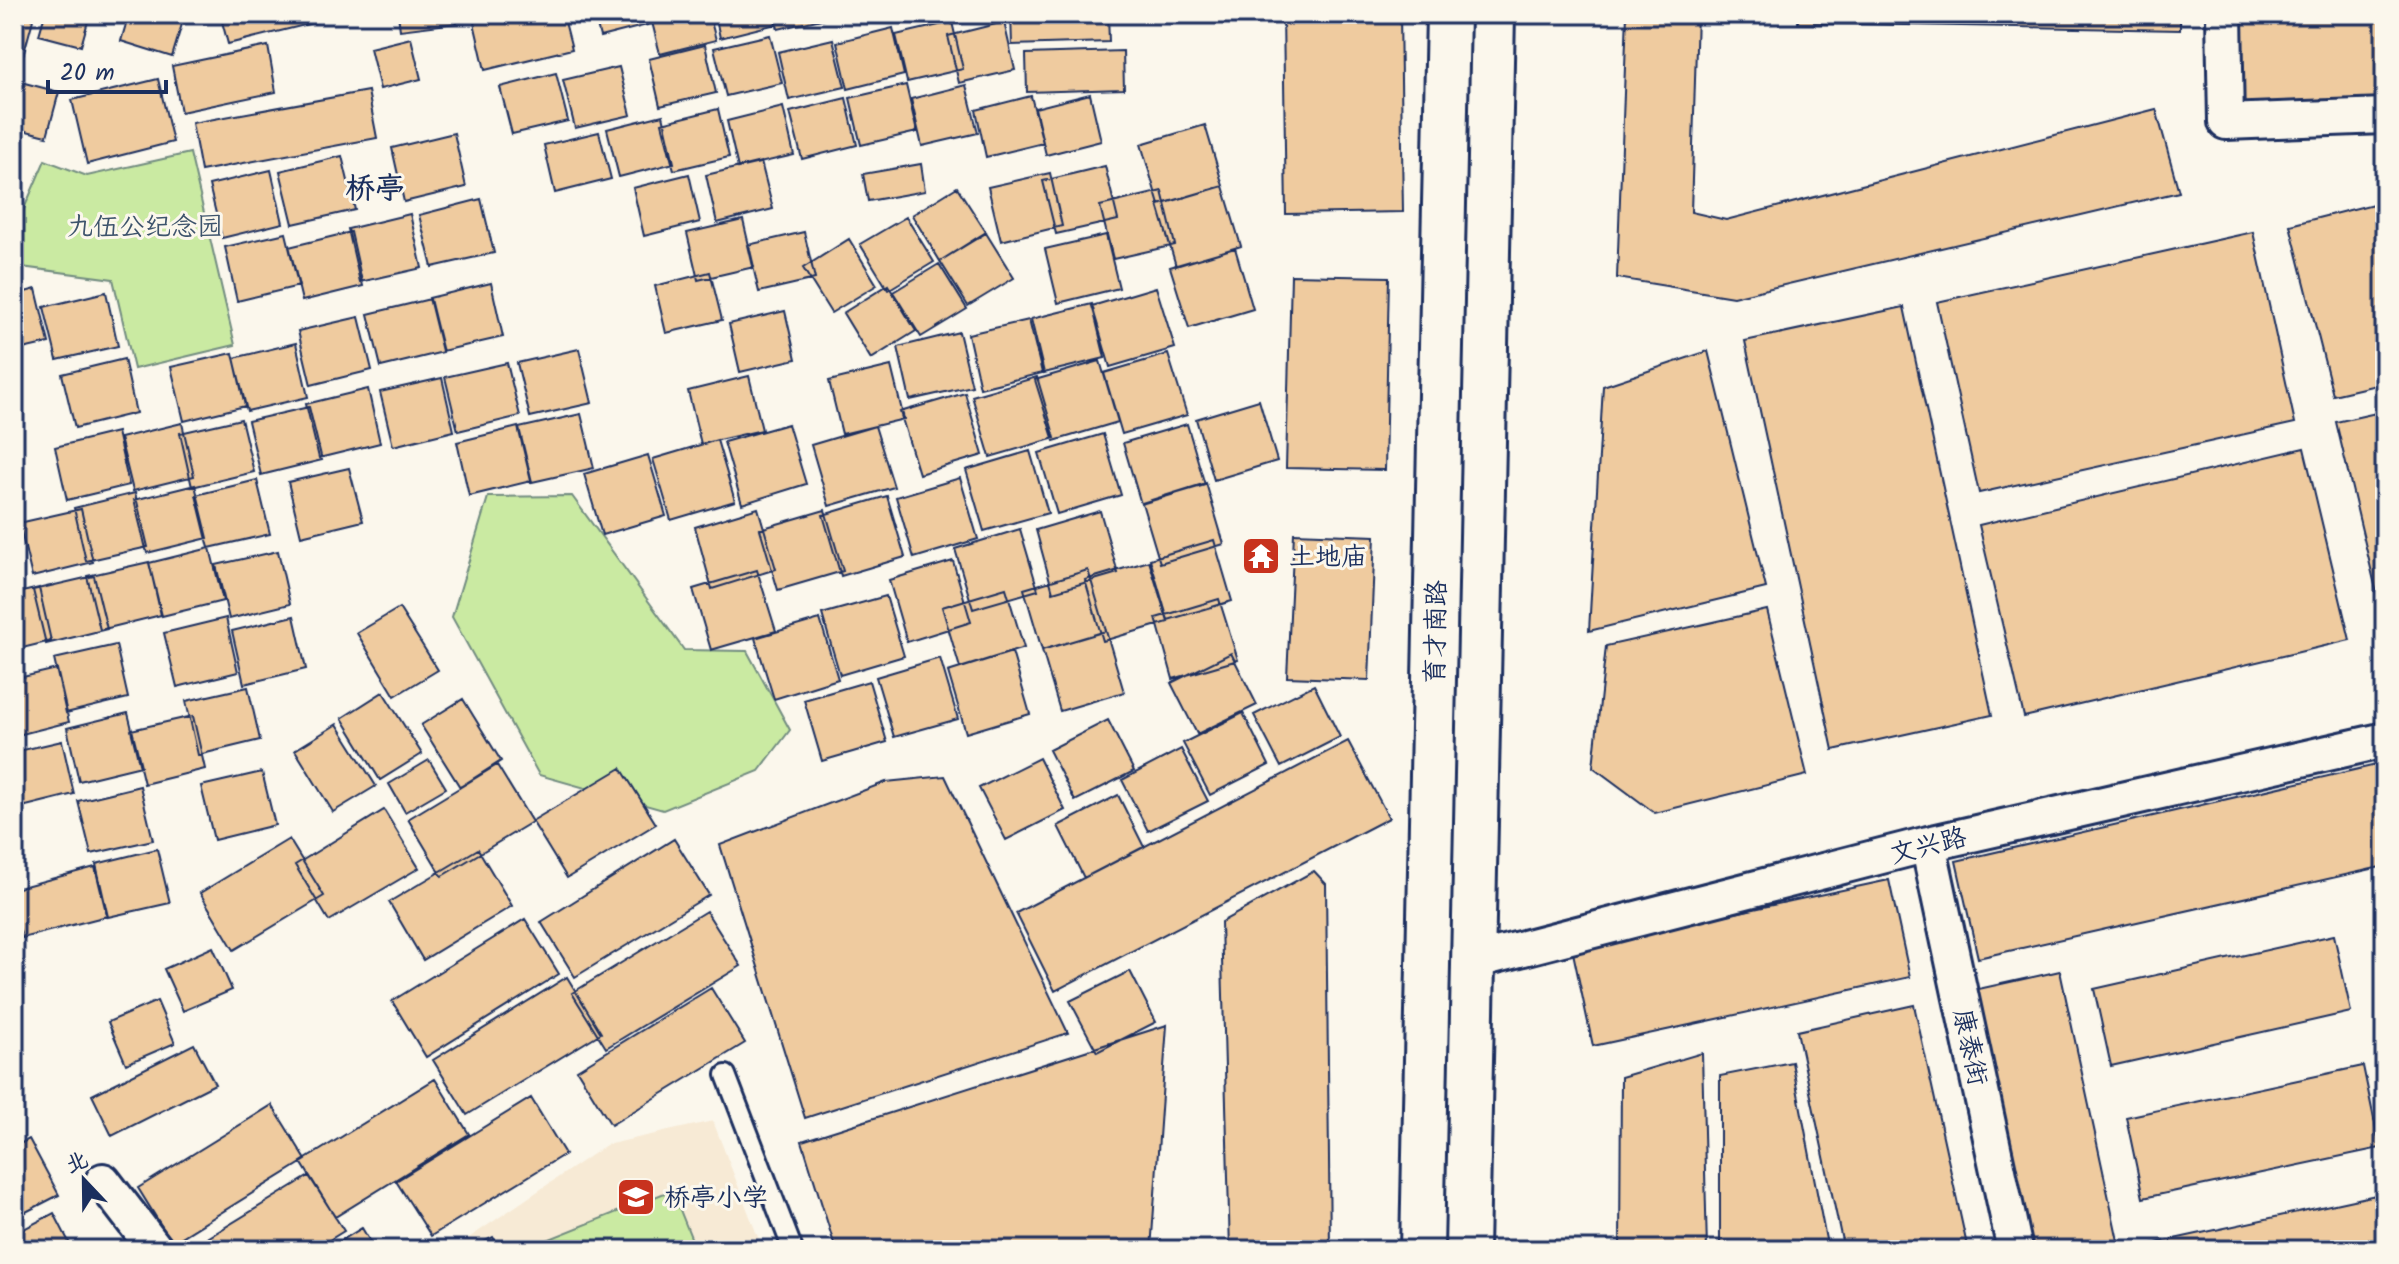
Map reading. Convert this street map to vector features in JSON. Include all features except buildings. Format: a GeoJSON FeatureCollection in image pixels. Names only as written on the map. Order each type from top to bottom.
{"type":"FeatureCollection","features":[{"type":"Feature","properties":{"kind":"street","name":"育才南路"},"geometry":{"type":"LineString","coordinates":[[1422,1250],[1448,14]]}},
{"type":"Feature","properties":{"kind":"street","name":"育才南路"},"geometry":{"type":"LineString","coordinates":[[1467,1250],[1493,14]]}},
{"type":"Feature","properties":{"kind":"street"},"geometry":{"type":"LineString","coordinates":[[2224,14],[2226,122],[2385,116]]}},
{"type":"Feature","properties":{"kind":"street","name":"文兴路"},"geometry":{"type":"LineString","coordinates":[[1473,961],[1928,844],[2385,740]]}},
{"type":"Feature","properties":{"kind":"street","name":"康泰街"},"geometry":{"type":"LineString","coordinates":[[1928,844],[2015,1250]]}},
{"type":"Feature","properties":{"kind":"street"},"geometry":{"type":"LineString","coordinates":[[103,1181],[156,1250]]}},
{"type":"Feature","properties":{"kind":"lane"},"geometry":{"type":"LineString","coordinates":[[726,1075],[793,1250]]}},
{"type":"Feature","properties":{"kind":"shaded area","name":"桥亭小学"},"geometry":{"type":"Polygon","coordinates":[[[713,1121],[763,1250],[451,1250],[606,1145],[713,1121]]]}},
{"type":"Feature","properties":{"kind":"green space","name":"九伍公纪念园"},"geometry":{"type":"Polygon","coordinates":[[[190,153],[235,345],[134,369],[113,279],[14,266],[14,232],[45,160],[87,176],[190,153]]]}},
{"type":"Feature","properties":{"kind":"green space"},"geometry":{"type":"Polygon","coordinates":[[[572,496],[684,650],[747,651],[790,730],[759,771],[663,810],[539,775],[452,617],[488,497],[572,496]]]}},
{"type":"Feature","properties":{"kind":"green space"},"geometry":{"type":"Polygon","coordinates":[[[672,1190],[696,1250],[539,1250],[537,1244],[672,1190]]]}},
{"type":"Feature","properties":{"kind":"place","name":"土地庙"},"geometry":{"type":"Point","coordinates":[1261,556]}},
{"type":"Feature","properties":{"kind":"place","name":"桥亭小学"},"geometry":{"type":"Point","coordinates":[636,1197]}},
{"type":"Feature","properties":{"kind":"district","name":"桥亭"},"geometry":{"type":"Point","coordinates":[375,188]}}]}
